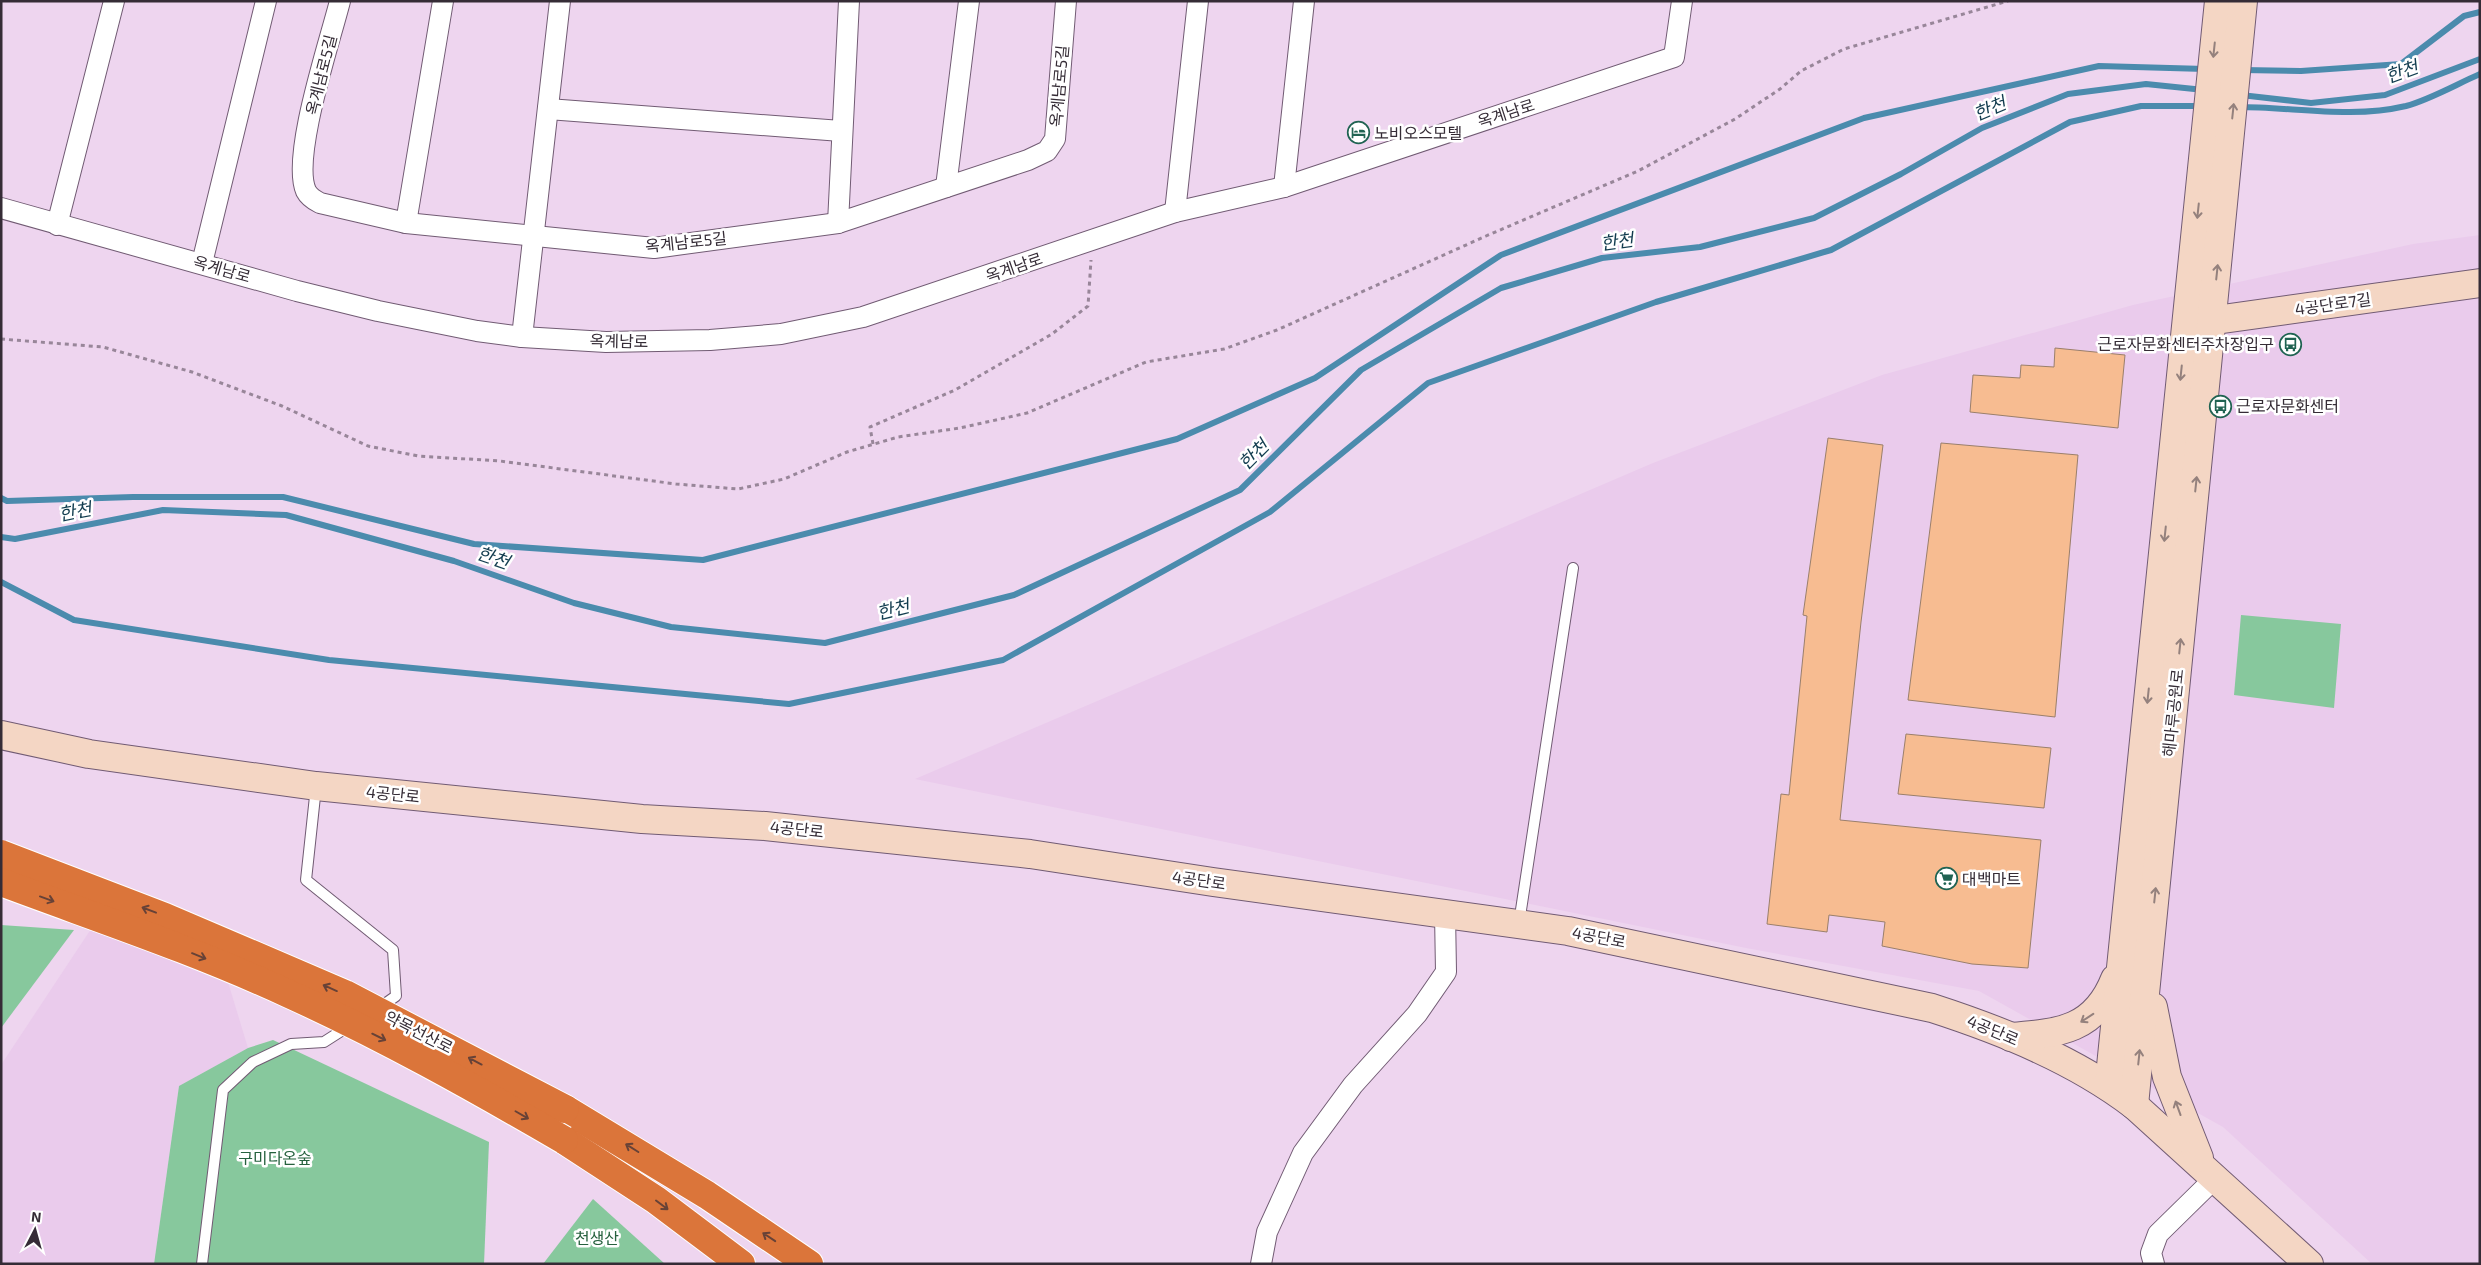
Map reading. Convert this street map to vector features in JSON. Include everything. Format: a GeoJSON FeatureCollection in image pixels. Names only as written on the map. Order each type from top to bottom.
{"type":"FeatureCollection","features":[{"type":"Feature","properties":{"kind":"highway","name":"약목선산로"},"geometry":{"type":"LineString","coordinates":[[1,854],[165,917],[344,994],[564,1109],[706,1195],[809,1264]]}},
{"type":"Feature","properties":{"kind":"highway","name":"약목선산로"},"geometry":{"type":"LineString","coordinates":[[1,882],[116,924],[285,992],[381,1038],[564,1140],[656,1200],[741,1264]]}},
{"type":"Feature","properties":{"kind":"street"},"geometry":{"type":"LineString","coordinates":[[57,225],[114,1]]}},
{"type":"Feature","properties":{"kind":"street"},"geometry":{"type":"LineString","coordinates":[[202,263],[266,1]]}},
{"type":"Feature","properties":{"kind":"street","name":"옥계남로5길"},"geometry":{"type":"LineString","coordinates":[[340,1],[304,142],[302,162],[305,189],[311,198],[320,203],[406,223],[654,248],[838,223],[1028,160],[1047,151],[1055,139],[1066,1]]}},
{"type":"Feature","properties":{"kind":"street"},"geometry":{"type":"LineString","coordinates":[[406,223],[443,1]]}},
{"type":"Feature","properties":{"kind":"street"},"geometry":{"type":"LineString","coordinates":[[522,337],[560,1]]}},
{"type":"Feature","properties":{"kind":"street"},"geometry":{"type":"LineString","coordinates":[[838,223],[841,131],[849,1]]}},
{"type":"Feature","properties":{"kind":"street"},"geometry":{"type":"LineString","coordinates":[[946,187],[969,1]]}},
{"type":"Feature","properties":{"kind":"street"},"geometry":{"type":"LineString","coordinates":[[1175,212],[1198,1]]}},
{"type":"Feature","properties":{"kind":"street"},"geometry":{"type":"LineString","coordinates":[[1284,187],[1304,1]]}},
{"type":"Feature","properties":{"kind":"street","name":"옥계남로"},"geometry":{"type":"LineString","coordinates":[[1,208],[297,291],[378,311],[477,331],[522,337],[606,342],[710,340],[781,334],[863,317],[1175,212],[1284,187],[1674,57],[1682,1]]}},
{"type":"Feature","properties":{"kind":"street"},"geometry":{"type":"LineString","coordinates":[[2199,322],[2219,1]]}},
{"type":"Feature","properties":{"kind":"street"},"geometry":{"type":"LineString","coordinates":[[2199,322],[2243,1]]}},
{"type":"Feature","properties":{"kind":"street"},"geometry":{"type":"LineString","coordinates":[[548,109],[841,131]]}},
{"type":"Feature","properties":{"kind":"street","name":"4공단로7길"},"geometry":{"type":"LineString","coordinates":[[2199,322],[2480,283]]}},
{"type":"Feature","properties":{"kind":"street","name":"해마루공원로"},"geometry":{"type":"LineString","coordinates":[[2109,1086],[2121,964],[2199,322]]}},
{"type":"Feature","properties":{"kind":"street","name":"해마루공원로"},"geometry":{"type":"LineString","coordinates":[[2134,1105],[2148,971],[2199,322]]}},
{"type":"Feature","properties":{"kind":"street","name":"4공단로"},"geometry":{"type":"LineString","coordinates":[[1,735],[89,754],[316,786],[642,819],[764,826],[990,850],[1445,913],[1596,936],[1932,1008],[1979,1023],[2109,1086],[2134,1105],[2309,1264]]}},
{"type":"Feature","properties":{"kind":"street"},"geometry":{"type":"LineString","coordinates":[[1261,1264],[1267,1232],[1303,1153],[1353,1084],[1417,1014],[1446,972],[1445,913]]}},
{"type":"Feature","properties":{"kind":"street"},"geometry":{"type":"LineString","coordinates":[[2010,1037],[2046,1034],[2074,1026],[2092,1015],[2108,998],[2121,964]]}},
{"type":"Feature","properties":{"kind":"street"},"geometry":{"type":"LineString","coordinates":[[2148,971],[2157,1032],[2167,1077],[2184,1122],[2209,1174],[2158,1234],[2151,1253],[2154,1264]]}},
{"type":"Feature","properties":{"kind":"lane"},"geometry":{"type":"LineString","coordinates":[[1519,924],[1572,568]]}},
{"type":"Feature","properties":{"kind":"lane"},"geometry":{"type":"LineString","coordinates":[[202,1264],[222,1090],[253,1062],[291,1044],[324,1042],[396,996],[394,950],[306,880],[316,786]]}},
{"type":"Feature","properties":{"kind":"path"},"geometry":{"type":"LineString","coordinates":[[1,339],[102,347],[192,372],[282,406],[368,446],[418,456],[500,461],[676,484],[738,489],[784,479],[847,452],[898,437],[960,428],[1027,413],[1146,362],[1224,349],[1277,330],[1370,290],[1486,236],[1638,171],[1735,119],[1780,89],[1801,70],[1844,49],[2008,1]]}},
{"type":"Feature","properties":{"kind":"path"},"geometry":{"type":"LineString","coordinates":[[874,444],[870,427],[955,390],[1052,334],[1088,306],[1092,240]]}},
{"type":"Feature","properties":{"kind":"shaded area"},"geometry":{"type":"Polygon","coordinates":[[[2480,235],[2480,1264],[2372,1264],[2223,1127],[1979,991],[1746,948],[915,779],[1653,463],[1882,375],[2133,305],[2413,244],[2480,235]]]}},
{"type":"Feature","properties":{"kind":"shaded area"},"geometry":{"type":"Polygon","coordinates":[[[93,926],[225,972],[248,1048],[179,1086],[154,1264],[1,1264],[1,1065],[93,926]]]}},
{"type":"Feature","properties":{"kind":"green space"},"geometry":{"type":"Polygon","coordinates":[[[2241,615],[2341,624],[2334,708],[2234,695],[2241,615]]]}},
{"type":"Feature","properties":{"kind":"green space"},"geometry":{"type":"Polygon","coordinates":[[[1,925],[74,930],[1,1028],[1,925]]]}},
{"type":"Feature","properties":{"kind":"green space","name":"구미다온숲"},"geometry":{"type":"Polygon","coordinates":[[[273,1040],[489,1142],[484,1264],[154,1264],[179,1086],[248,1048],[273,1040]]]}},
{"type":"Feature","properties":{"kind":"green space","name":"천생산"},"geometry":{"type":"Polygon","coordinates":[[[593,1199],[665,1264],[543,1264],[593,1199]]]}},
{"type":"Feature","properties":{"kind":"building"},"geometry":{"type":"Polygon","coordinates":[[[2055,348],[2125,355],[2118,428],[1970,412],[1973,375],[2020,378],[2021,365],[2054,367],[2055,348]]]}},
{"type":"Feature","properties":{"kind":"building"},"geometry":{"type":"Polygon","coordinates":[[[1828,438],[1883,445],[1861,622],[1840,820],[2041,840],[2028,968],[1972,964],[1882,946],[1885,922],[1829,915],[1827,932],[1767,924],[1781,794],[1789,795],[1807,616],[1803,615],[1828,438]]]}},
{"type":"Feature","properties":{"kind":"building"},"geometry":{"type":"Polygon","coordinates":[[[1941,443],[2078,455],[2055,717],[1908,700],[1941,443]]]}},
{"type":"Feature","properties":{"kind":"building"},"geometry":{"type":"Polygon","coordinates":[[[1906,734],[2051,748],[2044,808],[1898,794],[1906,734]]]}},
{"type":"Feature","properties":{"kind":"waterway"},"geometry":{"type":"LineString","coordinates":[[2242,70],[2301,71],[2401,64],[2464,16],[2480,12]]}},
{"type":"Feature","properties":{"kind":"waterway","name":"한천"},"geometry":{"type":"LineString","coordinates":[[2241,95],[2311,103],[2385,95],[2480,59]]}},
{"type":"Feature","properties":{"kind":"waterway"},"geometry":{"type":"LineString","coordinates":[[1,498],[7,501],[133,497],[283,497],[474,544],[703,560],[1177,439],[1315,378],[1501,255],[1864,118],[2099,66],[2205,69]]}},
{"type":"Feature","properties":{"kind":"waterway"},"geometry":{"type":"LineString","coordinates":[[2238,107],[2343,112],[2385,110],[2424,100],[2480,74]]}},
{"type":"Feature","properties":{"kind":"waterway","name":"한천"},"geometry":{"type":"LineString","coordinates":[[1,537],[15,539],[163,510],[286,515],[454,561],[574,603],[671,627],[825,643],[1014,595],[1240,490],[1361,370],[1501,288],[1602,258],[1700,247],[1814,218],[1901,174],[1982,128],[2068,94],[2146,84],[2204,90]]}},
{"type":"Feature","properties":{"kind":"waterway"},"geometry":{"type":"LineString","coordinates":[[1,582],[74,620],[329,660],[789,704],[1003,660],[1270,512],[1428,383],[1656,302],[1831,250],[2070,122],[2141,106],[2203,106]]}},
{"type":"Feature","properties":{"kind":"place","name":"노비오스모텔"},"geometry":{"type":"Point","coordinates":[1358,133]}},
{"type":"Feature","properties":{"kind":"place","name":"근로자문화센터주차장입구"},"geometry":{"type":"Point","coordinates":[2290,344]}},
{"type":"Feature","properties":{"kind":"place","name":"근로자문화센터"},"geometry":{"type":"Point","coordinates":[2220,406]}},
{"type":"Feature","properties":{"kind":"place","name":"대백마트"},"geometry":{"type":"Point","coordinates":[1946,879]}}]}
